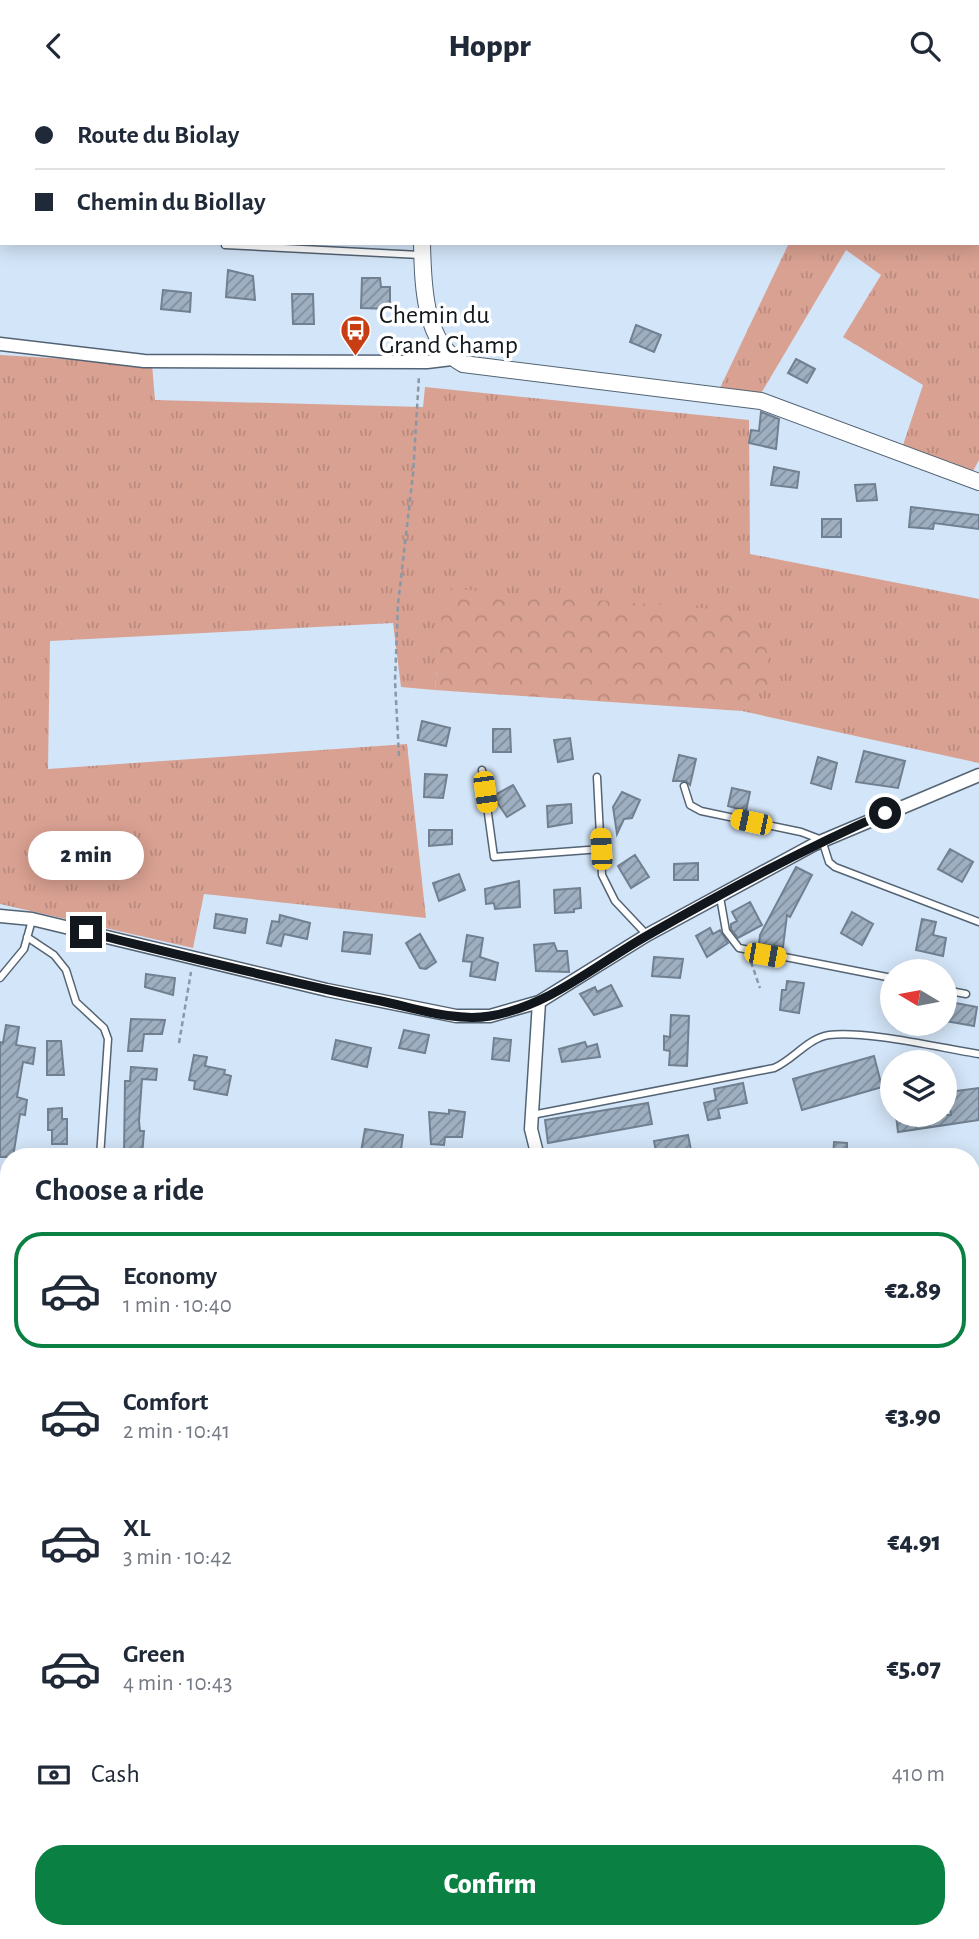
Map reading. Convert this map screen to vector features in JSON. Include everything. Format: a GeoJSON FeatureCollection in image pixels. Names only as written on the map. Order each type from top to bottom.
{"type":"FeatureCollection","features":[{"type":"Feature","properties":{"kind":"street"},"geometry":{"type":"LineString","coordinates":[[422,249],[427,307],[435,328],[456,357],[477,367],[761,401],[979,482]]}},
{"type":"Feature","properties":{"kind":"street"},"geometry":{"type":"LineString","coordinates":[[0,344],[144,361],[423,362],[456,357]]}},
{"type":"Feature","properties":{"kind":"street"},"geometry":{"type":"LineString","coordinates":[[0,916],[32,919],[456,1016],[490,1016],[539,1002],[647,935],[822,840],[979,775]]}},
{"type":"Feature","properties":{"kind":"street"},"geometry":{"type":"LineString","coordinates":[[535,1148],[532,1115],[539,1002]]}},
{"type":"Feature","properties":{"kind":"lane"},"geometry":{"type":"LineString","coordinates":[[225,245],[422,249]]}},
{"type":"Feature","properties":{"kind":"lane"},"geometry":{"type":"LineString","coordinates":[[482,770],[494,857],[601,849]]}},
{"type":"Feature","properties":{"kind":"lane"},"geometry":{"type":"LineString","coordinates":[[597,777],[602,875],[615,901],[647,935]]}},
{"type":"Feature","properties":{"kind":"lane"},"geometry":{"type":"LineString","coordinates":[[684,786],[690,805],[701,811],[801,832],[822,840],[829,862],[835,867],[979,922]]}},
{"type":"Feature","properties":{"kind":"lane"},"geometry":{"type":"LineString","coordinates":[[720,895],[726,931],[732,942],[748,952],[880,976]]}},
{"type":"Feature","properties":{"kind":"lane"},"geometry":{"type":"LineString","coordinates":[[0,978],[24,949],[32,919]]}},
{"type":"Feature","properties":{"kind":"lane"},"geometry":{"type":"LineString","coordinates":[[27,937],[54,955],[66,970],[76,1002],[104,1028],[108,1039],[101,1148]]}},
{"type":"Feature","properties":{"kind":"lane"},"geometry":{"type":"LineString","coordinates":[[957,992],[966,994]]}},
{"type":"Feature","properties":{"kind":"lane"},"geometry":{"type":"LineString","coordinates":[[532,1115],[774,1068],[791,1061],[806,1046],[827,1035],[862,1036],[979,1054]]}},
{"type":"Feature","properties":{"kind":"path"},"geometry":{"type":"LineString","coordinates":[[399,757],[395,681],[398,604],[423,362]]}},
{"type":"Feature","properties":{"kind":"path"},"geometry":{"type":"LineString","coordinates":[[748,952],[760,988]]}},
{"type":"Feature","properties":{"kind":"path"},"geometry":{"type":"LineString","coordinates":[[179,1043],[195,958]]}},
{"type":"Feature","properties":{"kind":"green space"},"geometry":{"type":"Polygon","coordinates":[[[788,245],[979,245],[979,460],[972,473],[903,445],[923,385],[843,337],[881,275],[846,250],[760,395],[720,388],[788,245]]]}},
{"type":"Feature","properties":{"kind":"green space"},"geometry":{"type":"Polygon","coordinates":[[[0,355],[152,364],[155,400],[423,407],[425,387],[749,420],[750,554],[979,599],[979,763],[742,711],[769,682],[445,588],[435,690],[401,687],[393,623],[50,641],[48,769],[407,744],[426,918],[204,894],[193,948],[0,904],[0,355]]]}},
{"type":"Feature","properties":{"kind":"green space"},"geometry":{"type":"Polygon","coordinates":[[[444,588],[750,612],[768,654],[769,683],[742,711],[435,690],[444,588]]]}},
{"type":"Feature","properties":{"kind":"building"},"geometry":{"type":"Polygon","coordinates":[[[228,270],[253,276],[255,300],[226,297],[228,270]]]}},
{"type":"Feature","properties":{"kind":"building"},"geometry":{"type":"Polygon","coordinates":[[[362,278],[380,278],[381,287],[390,287],[390,309],[361,308],[362,278]]]}},
{"type":"Feature","properties":{"kind":"building"},"geometry":{"type":"Polygon","coordinates":[[[163,290],[191,293],[190,312],[161,309],[163,290]]]}},
{"type":"Feature","properties":{"kind":"building"},"geometry":{"type":"Polygon","coordinates":[[[292,294],[313,294],[314,324],[293,324],[292,294]]]}},
{"type":"Feature","properties":{"kind":"building"},"geometry":{"type":"Polygon","coordinates":[[[636,325],[661,335],[654,352],[630,342],[636,325]]]}},
{"type":"Feature","properties":{"kind":"building"},"geometry":{"type":"Polygon","coordinates":[[[796,359],[815,369],[807,383],[788,373],[796,359]]]}},
{"type":"Feature","properties":{"kind":"building"},"geometry":{"type":"Polygon","coordinates":[[[761,412],[779,419],[776,449],[749,443],[751,430],[759,431],[761,412]]]}},
{"type":"Feature","properties":{"kind":"building"},"geometry":{"type":"Polygon","coordinates":[[[774,467],[799,472],[797,488],[771,485],[774,467]]]}},
{"type":"Feature","properties":{"kind":"building"},"geometry":{"type":"Polygon","coordinates":[[[875,484],[877,500],[857,501],[855,485],[875,484]]]}},
{"type":"Feature","properties":{"kind":"building"},"geometry":{"type":"Polygon","coordinates":[[[911,507],[979,515],[979,529],[934,523],[933,529],[909,527],[911,507]]]}},
{"type":"Feature","properties":{"kind":"building"},"geometry":{"type":"Polygon","coordinates":[[[822,519],[841,519],[841,537],[822,537],[822,519]]]}},
{"type":"Feature","properties":{"kind":"building"},"geometry":{"type":"Polygon","coordinates":[[[422,721],[450,728],[446,746],[418,740],[422,721]]]}},
{"type":"Feature","properties":{"kind":"building"},"geometry":{"type":"Polygon","coordinates":[[[493,729],[510,729],[511,752],[493,752],[493,729]]]}},
{"type":"Feature","properties":{"kind":"building"},"geometry":{"type":"Polygon","coordinates":[[[570,738],[573,759],[558,762],[554,740],[570,738]]]}},
{"type":"Feature","properties":{"kind":"building"},"geometry":{"type":"Polygon","coordinates":[[[864,751],[905,761],[898,788],[856,782],[864,751]]]}},
{"type":"Feature","properties":{"kind":"building"},"geometry":{"type":"Polygon","coordinates":[[[679,755],[696,759],[690,785],[686,781],[673,781],[679,755]]]}},
{"type":"Feature","properties":{"kind":"building"},"geometry":{"type":"Polygon","coordinates":[[[818,757],[837,763],[831,789],[811,783],[818,757]]]}},
{"type":"Feature","properties":{"kind":"building"},"geometry":{"type":"Polygon","coordinates":[[[425,774],[447,775],[443,798],[424,797],[425,774]]]}},
{"type":"Feature","properties":{"kind":"building"},"geometry":{"type":"Polygon","coordinates":[[[513,785],[525,806],[507,817],[493,796],[513,785]]]}},
{"type":"Feature","properties":{"kind":"building"},"geometry":{"type":"Polygon","coordinates":[[[732,788],[750,792],[746,811],[728,806],[732,788]]]}},
{"type":"Feature","properties":{"kind":"building"},"geometry":{"type":"Polygon","coordinates":[[[622,792],[640,800],[632,818],[624,819],[617,834],[613,807],[622,792]]]}},
{"type":"Feature","properties":{"kind":"building"},"geometry":{"type":"Polygon","coordinates":[[[571,804],[572,823],[548,827],[547,806],[571,804]]]}},
{"type":"Feature","properties":{"kind":"building"},"geometry":{"type":"Polygon","coordinates":[[[429,830],[452,830],[452,844],[429,846],[429,830]]]}},
{"type":"Feature","properties":{"kind":"building"},"geometry":{"type":"Polygon","coordinates":[[[950,849],[973,862],[962,882],[938,869],[950,849]]]}},
{"type":"Feature","properties":{"kind":"building"},"geometry":{"type":"Polygon","coordinates":[[[635,855],[649,877],[631,888],[618,866],[635,855]]]}},
{"type":"Feature","properties":{"kind":"building"},"geometry":{"type":"Polygon","coordinates":[[[698,863],[698,880],[674,880],[674,864],[698,863]]]}},
{"type":"Feature","properties":{"kind":"building"},"geometry":{"type":"Polygon","coordinates":[[[796,867],[812,875],[790,917],[787,915],[783,947],[759,944],[760,935],[796,867]]]}},
{"type":"Feature","properties":{"kind":"building"},"geometry":{"type":"Polygon","coordinates":[[[459,874],[465,890],[439,901],[433,883],[459,874]]]}},
{"type":"Feature","properties":{"kind":"building"},"geometry":{"type":"Polygon","coordinates":[[[519,881],[520,907],[495,909],[494,903],[486,904],[485,889],[519,881]]]}},
{"type":"Feature","properties":{"kind":"building"},"geometry":{"type":"Polygon","coordinates":[[[580,888],[581,908],[574,909],[574,912],[555,913],[554,890],[580,888]]]}},
{"type":"Feature","properties":{"kind":"building"},"geometry":{"type":"Polygon","coordinates":[[[750,902],[762,925],[738,938],[731,929],[731,924],[737,921],[732,912],[750,902]]]}},
{"type":"Feature","properties":{"kind":"building"},"geometry":{"type":"Polygon","coordinates":[[[852,912],[873,924],[862,945],[841,933],[852,912]]]}},
{"type":"Feature","properties":{"kind":"building"},"geometry":{"type":"Polygon","coordinates":[[[216,914],[247,919],[245,933],[214,928],[216,914]]]}},
{"type":"Feature","properties":{"kind":"building"},"geometry":{"type":"Polygon","coordinates":[[[280,915],[310,923],[307,939],[284,934],[281,946],[267,943],[272,921],[279,922],[280,915]]]}},
{"type":"Feature","properties":{"kind":"building"},"geometry":{"type":"Polygon","coordinates":[[[922,919],[936,922],[933,935],[946,938],[943,956],[916,950],[922,919]]]}},
{"type":"Feature","properties":{"kind":"building"},"geometry":{"type":"Polygon","coordinates":[[[710,928],[713,934],[720,930],[728,943],[707,957],[696,936],[710,928]]]}},
{"type":"Feature","properties":{"kind":"building"},"geometry":{"type":"Polygon","coordinates":[[[344,932],[372,935],[370,954],[342,951],[344,932]]]}},
{"type":"Feature","properties":{"kind":"building"},"geometry":{"type":"Polygon","coordinates":[[[420,934],[436,962],[426,969],[420,968],[406,943],[420,934]]]}},
{"type":"Feature","properties":{"kind":"building"},"geometry":{"type":"Polygon","coordinates":[[[467,935],[483,938],[480,957],[498,963],[495,980],[470,976],[472,962],[463,961],[467,935]]]}},
{"type":"Feature","properties":{"kind":"building"},"geometry":{"type":"Polygon","coordinates":[[[554,943],[557,951],[567,951],[569,972],[536,971],[534,945],[554,943]]]}},
{"type":"Feature","properties":{"kind":"building"},"geometry":{"type":"Polygon","coordinates":[[[654,957],[683,959],[680,978],[652,976],[654,957]]]}},
{"type":"Feature","properties":{"kind":"building"},"geometry":{"type":"Polygon","coordinates":[[[146,974],[175,978],[173,995],[145,987],[146,974]]]}},
{"type":"Feature","properties":{"kind":"building"},"geometry":{"type":"Polygon","coordinates":[[[787,981],[804,983],[799,1013],[780,1010],[782,990],[786,990],[787,981]]]}},
{"type":"Feature","properties":{"kind":"building"},"geometry":{"type":"Polygon","coordinates":[[[611,985],[622,1006],[594,1015],[580,994],[595,987],[597,992],[611,985]]]}},
{"type":"Feature","properties":{"kind":"building"},"geometry":{"type":"Polygon","coordinates":[[[957,1003],[977,1007],[974,1026],[957,1023],[957,1003]]]}},
{"type":"Feature","properties":{"kind":"building"},"geometry":{"type":"Polygon","coordinates":[[[671,1015],[689,1016],[687,1066],[669,1065],[670,1051],[664,1050],[664,1036],[670,1037],[671,1015]]]}},
{"type":"Feature","properties":{"kind":"building"},"geometry":{"type":"Polygon","coordinates":[[[131,1019],[165,1020],[162,1034],[144,1034],[142,1051],[128,1051],[131,1019]]]}},
{"type":"Feature","properties":{"kind":"building"},"geometry":{"type":"Polygon","coordinates":[[[6,1025],[19,1027],[16,1045],[35,1048],[33,1064],[23,1062],[17,1097],[27,1100],[25,1115],[20,1114],[14,1148],[0,1148],[0,1042],[3,1043],[6,1025]]]}},
{"type":"Feature","properties":{"kind":"building"},"geometry":{"type":"Polygon","coordinates":[[[404,1030],[429,1035],[425,1053],[399,1048],[404,1030]]]}},
{"type":"Feature","properties":{"kind":"building"},"geometry":{"type":"Polygon","coordinates":[[[494,1038],[511,1040],[509,1061],[492,1059],[494,1038]]]}},
{"type":"Feature","properties":{"kind":"building"},"geometry":{"type":"Polygon","coordinates":[[[336,1040],[371,1048],[367,1067],[332,1059],[336,1040]]]}},
{"type":"Feature","properties":{"kind":"building"},"geometry":{"type":"Polygon","coordinates":[[[47,1041],[61,1041],[64,1075],[47,1075],[47,1041]]]}},
{"type":"Feature","properties":{"kind":"building"},"geometry":{"type":"Polygon","coordinates":[[[585,1042],[587,1047],[597,1044],[600,1057],[562,1062],[559,1049],[585,1042]]]}},
{"type":"Feature","properties":{"kind":"building"},"geometry":{"type":"Polygon","coordinates":[[[194,1055],[207,1057],[205,1066],[225,1070],[224,1074],[231,1076],[227,1095],[194,1089],[195,1081],[189,1080],[194,1055]]]}},
{"type":"Feature","properties":{"kind":"building"},"geometry":{"type":"Polygon","coordinates":[[[874,1056],[880,1088],[802,1110],[793,1079],[874,1056]]]}},
{"type":"Feature","properties":{"kind":"building"},"geometry":{"type":"Polygon","coordinates":[[[131,1067],[157,1069],[156,1080],[142,1079],[139,1121],[140,1131],[144,1131],[143,1148],[124,1148],[125,1081],[130,1081],[131,1067]]]}},
{"type":"Feature","properties":{"kind":"building"},"geometry":{"type":"Polygon","coordinates":[[[743,1083],[747,1103],[718,1109],[720,1118],[708,1120],[704,1103],[716,1100],[714,1089],[743,1083]]]}},
{"type":"Feature","properties":{"kind":"building"},"geometry":{"type":"Polygon","coordinates":[[[979,1088],[979,1120],[957,1123],[957,1091],[979,1088]]]}},
{"type":"Feature","properties":{"kind":"building"},"geometry":{"type":"Polygon","coordinates":[[[648,1103],[652,1124],[548,1143],[545,1120],[648,1103]]]}},
{"type":"Feature","properties":{"kind":"building"},"geometry":{"type":"Polygon","coordinates":[[[62,1108],[62,1119],[67,1119],[67,1144],[52,1144],[52,1130],[48,1130],[48,1109],[62,1108]]]}},
{"type":"Feature","properties":{"kind":"building"},"geometry":{"type":"Polygon","coordinates":[[[449,1110],[465,1112],[462,1137],[445,1137],[444,1145],[431,1144],[429,1112],[449,1114],[449,1110]]]}},
{"type":"Feature","properties":{"kind":"building"},"geometry":{"type":"Polygon","coordinates":[[[897,1127],[932,1127],[898,1132],[897,1127]]]}},
{"type":"Feature","properties":{"kind":"building"},"geometry":{"type":"Polygon","coordinates":[[[365,1129],[403,1135],[401,1148],[362,1148],[365,1129]]]}},
{"type":"Feature","properties":{"kind":"building"},"geometry":{"type":"Polygon","coordinates":[[[688,1135],[691,1148],[655,1148],[654,1141],[688,1135]]]}},
{"type":"Feature","properties":{"kind":"building"},"geometry":{"type":"Polygon","coordinates":[[[834,1142],[847,1143],[847,1148],[834,1148],[834,1142]]]}},
{"type":"Feature","properties":{"kind":"place","name":"Chemin du Grand Champ"},"geometry":{"type":"Point","coordinates":[356,357]}},
{"type":"Feature","properties":{"kind":"route"},"geometry":{"type":"LineString","coordinates":[[86,932],[327,990],[456,1016],[490,1016],[539,1002],[647,935],[741,883],[815,844],[885,813]]}}]}
